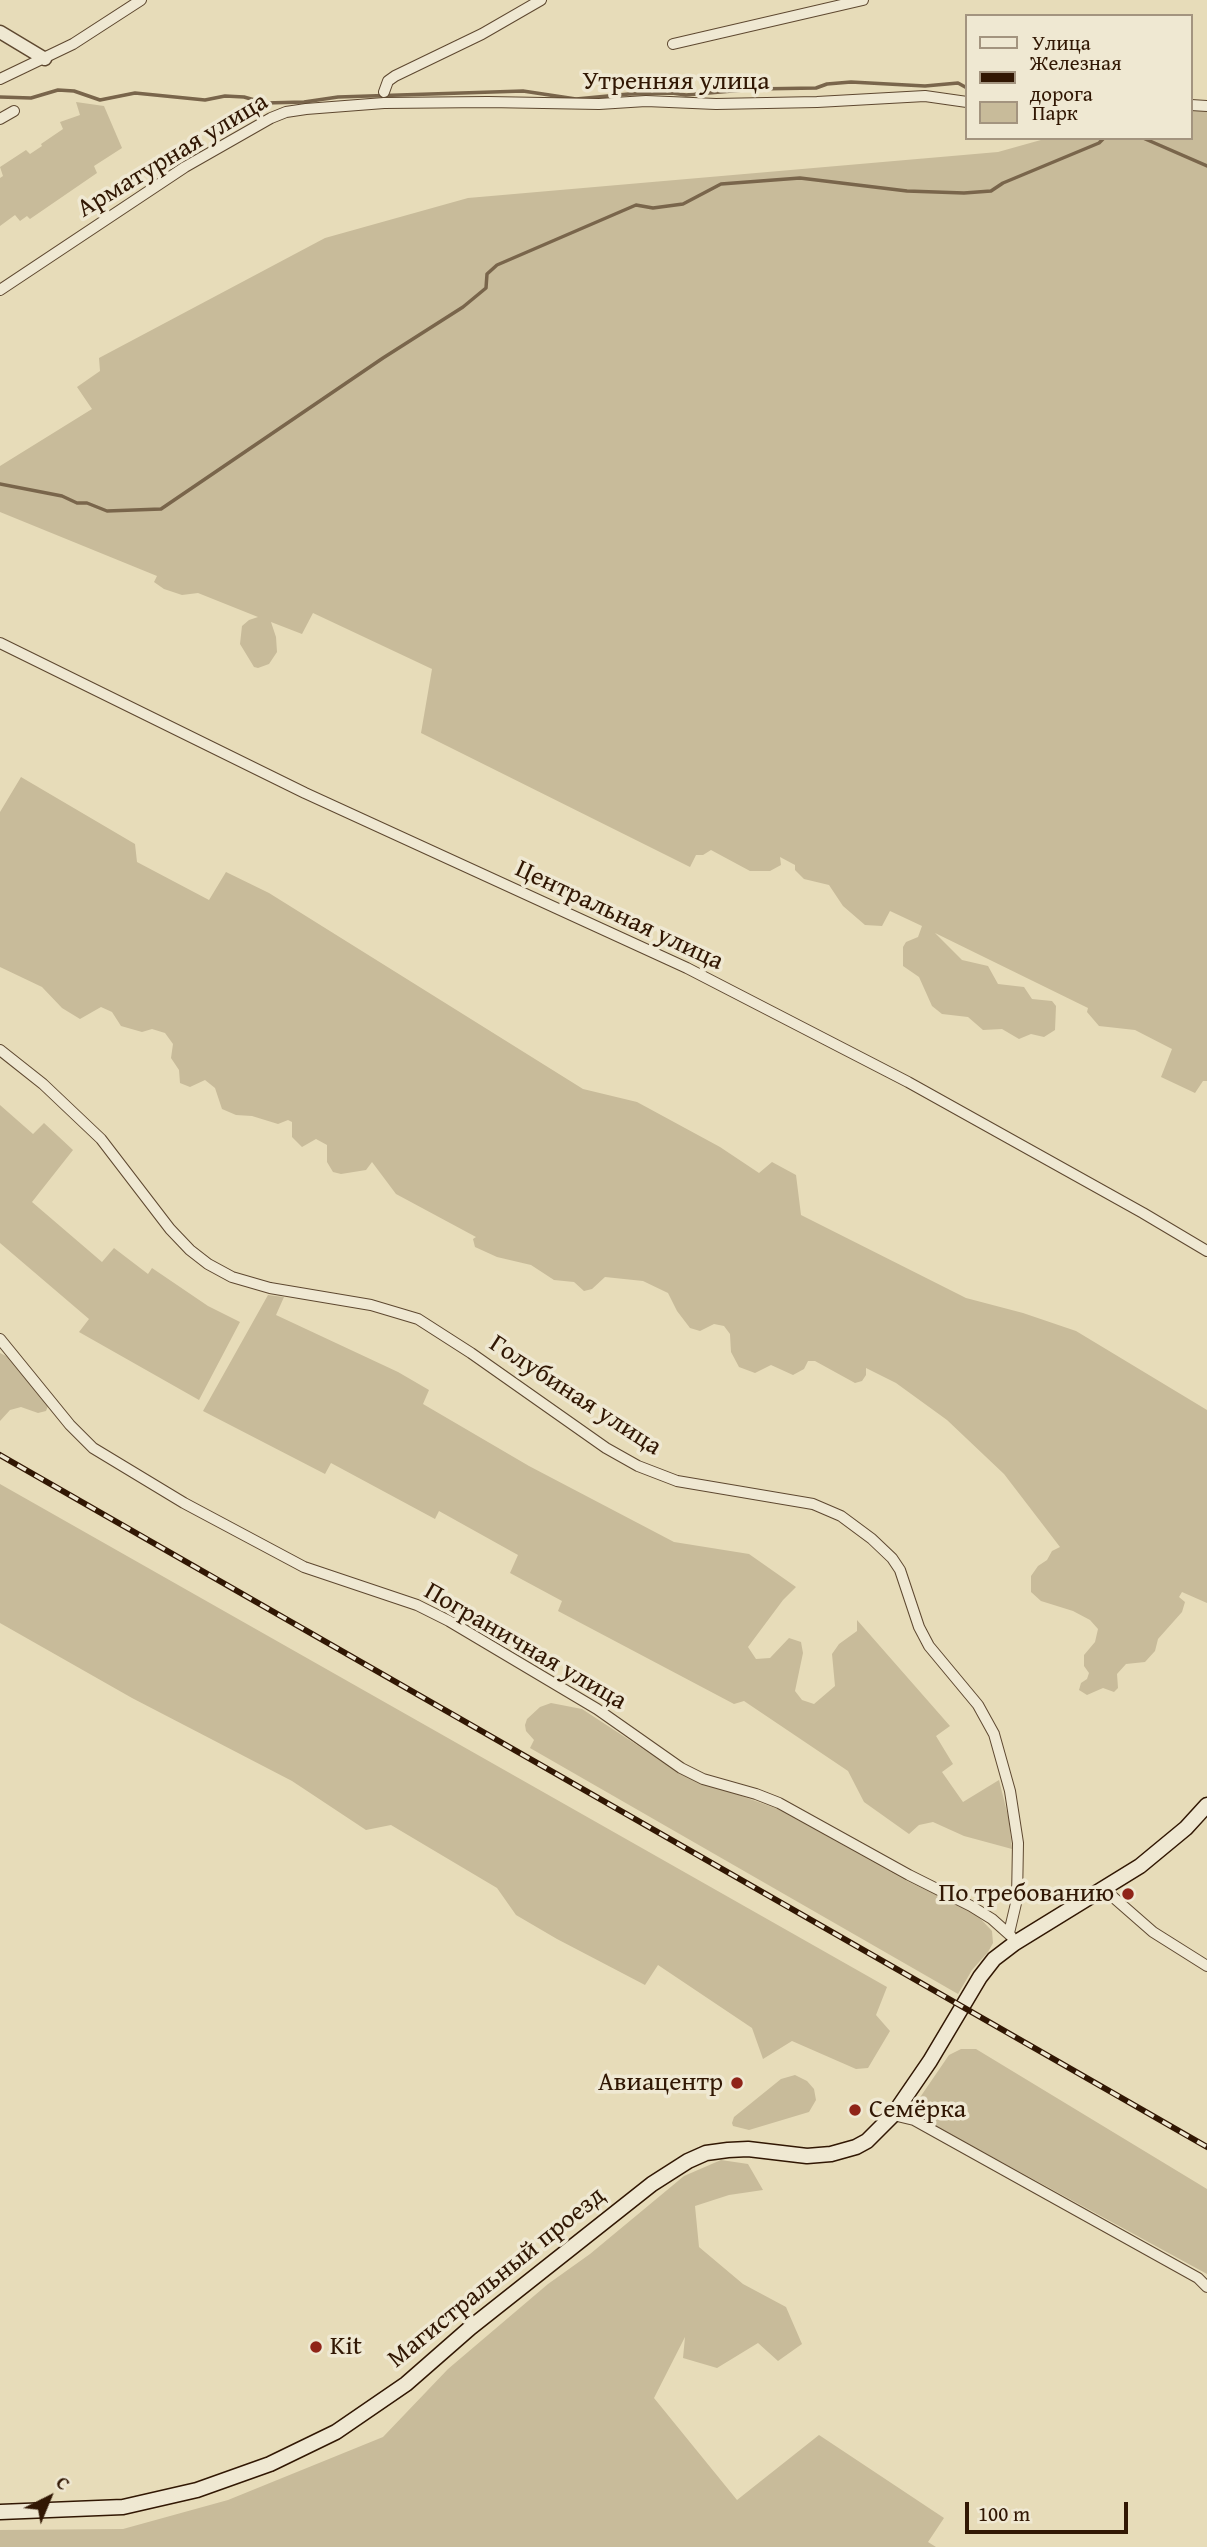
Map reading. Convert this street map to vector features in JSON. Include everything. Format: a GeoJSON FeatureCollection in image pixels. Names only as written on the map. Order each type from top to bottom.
{"type":"FeatureCollection","features":[{"type":"Feature","properties":{"kind":"main road","name":"Магистральный проезд"},"geometry":{"type":"LineString","coordinates":[[0,2512],[123,2507],[197,2490],[270,2464],[336,2432],[406,2384],[470,2328],[652,2184],[688,2161],[706,2153],[747,2149],[807,2156],[845,2151],[867,2141],[893,2115],[930,2061],[986,1968],[1012,1938],[1042,1926],[1105,1890],[1165,1847],[1207,1805]]}},
{"type":"Feature","properties":{"kind":"street"},"geometry":{"type":"LineString","coordinates":[[0,79],[73,44],[141,0]]}},
{"type":"Feature","properties":{"kind":"street"},"geometry":{"type":"LineString","coordinates":[[384,98],[388,82],[395,76],[482,34],[541,0]]}},
{"type":"Feature","properties":{"kind":"street"},"geometry":{"type":"LineString","coordinates":[[673,44],[863,0]]}},
{"type":"Feature","properties":{"kind":"street"},"geometry":{"type":"LineString","coordinates":[[0,32],[45,59]]}},
{"type":"Feature","properties":{"kind":"street","name":"Утренняя улица"},"geometry":{"type":"LineString","coordinates":[[384,98],[488,102],[599,104],[646,101],[716,104],[925,96],[965,102]]}},
{"type":"Feature","properties":{"kind":"street","name":"Арматурная улица"},"geometry":{"type":"LineString","coordinates":[[0,289],[174,174],[271,118],[306,109],[384,98]]}},
{"type":"Feature","properties":{"kind":"street"},"geometry":{"type":"LineString","coordinates":[[0,119],[14,111]]}},
{"type":"Feature","properties":{"kind":"street","name":"Центральная улица"},"geometry":{"type":"LineString","coordinates":[[0,643],[305,793],[687,968],[908,1082],[1207,1251]]}},
{"type":"Feature","properties":{"kind":"street","name":"Голубиная улица"},"geometry":{"type":"LineString","coordinates":[[0,1050],[43,1084],[101,1139],[170,1229],[208,1264],[232,1277],[270,1288],[371,1304],[418,1319],[606,1448],[646,1470],[677,1481],[813,1504],[841,1516],[872,1539],[892,1558],[900,1570],[919,1627],[929,1646],[978,1705],[994,1734],[1010,1791],[1018,1843],[1017,1899],[1012,1938]]}},
{"type":"Feature","properties":{"kind":"street","name":"Пограничная улица"},"geometry":{"type":"LineString","coordinates":[[0,1339],[70,1425],[93,1448],[184,1503],[304,1567],[416,1605],[449,1621],[597,1709],[681,1768],[703,1779],[779,1803],[971,1906],[1012,1938]]}},
{"type":"Feature","properties":{"kind":"street"},"geometry":{"type":"LineString","coordinates":[[1105,1890],[1153,1932],[1207,1966]]}},
{"type":"Feature","properties":{"kind":"street"},"geometry":{"type":"LineString","coordinates":[[893,2115],[914,2120],[1198,2278],[1207,2287]]}},
{"type":"Feature","properties":{"kind":"green space"},"geometry":{"type":"Polygon","coordinates":[[[76,102],[104,106],[122,148],[94,166],[97,173],[30,219],[27,216],[20,221],[15,215],[0,226],[0,178],[3,176],[0,167],[26,150],[30,154],[63,129],[60,122],[80,115],[76,102]]]}},
{"type":"Feature","properties":{"kind":"green space"},"geometry":{"type":"Polygon","coordinates":[[[1207,109],[1207,1081],[1203,1081],[1195,1093],[1161,1077],[1172,1049],[1135,1030],[1099,1026],[1087,1012],[1088,1008],[935,933],[962,960],[988,966],[998,984],[1024,987],[1032,999],[1052,1001],[1056,1006],[1055,1030],[1044,1037],[1031,1034],[1019,1039],[1002,1029],[983,1030],[968,1017],[942,1014],[932,1006],[919,977],[903,966],[903,947],[906,942],[918,937],[922,926],[890,911],[882,926],[865,925],[843,906],[829,885],[804,879],[795,870],[795,865],[780,857],[781,865],[770,871],[750,871],[711,850],[703,855],[696,855],[690,867],[421,733],[432,669],[313,613],[302,634],[271,622],[277,652],[269,664],[254,667],[240,644],[242,626],[258,617],[198,593],[182,595],[164,589],[154,582],[157,576],[0,512],[0,466],[92,409],[77,387],[100,371],[99,358],[325,238],[468,198],[998,152],[1041,140],[1193,140],[1193,110],[1207,109]]]}},
{"type":"Feature","properties":{"kind":"green space"},"geometry":{"type":"Polygon","coordinates":[[[21,777],[135,844],[137,862],[209,900],[226,872],[269,893],[583,1089],[637,1102],[720,1147],[759,1173],[772,1162],[796,1175],[801,1215],[966,1298],[1076,1331],[1207,1410],[1207,1603],[1182,1592],[1179,1597],[1185,1602],[1182,1612],[1158,1639],[1155,1651],[1145,1662],[1126,1664],[1117,1674],[1118,1688],[1114,1692],[1103,1688],[1087,1695],[1079,1690],[1089,1673],[1084,1666],[1084,1655],[1095,1642],[1098,1629],[1090,1620],[1073,1611],[1041,1601],[1031,1592],[1031,1576],[1052,1551],[1060,1547],[1004,1474],[947,1420],[896,1383],[866,1368],[862,1381],[855,1383],[815,1361],[808,1361],[804,1369],[793,1375],[771,1365],[755,1373],[739,1367],[731,1352],[730,1334],[724,1326],[714,1324],[700,1331],[690,1328],[668,1293],[643,1281],[605,1277],[592,1289],[584,1291],[574,1282],[554,1280],[531,1265],[497,1257],[475,1247],[473,1239],[476,1237],[396,1194],[372,1162],[366,1170],[341,1174],[333,1172],[327,1162],[327,1145],[316,1139],[302,1147],[292,1137],[292,1122],[288,1120],[278,1124],[252,1116],[236,1115],[222,1109],[215,1088],[205,1080],[190,1087],[180,1083],[179,1070],[171,1058],[173,1044],[165,1033],[152,1029],[142,1032],[121,1026],[112,1012],[101,1007],[80,1019],[62,1008],[42,987],[0,967],[0,812],[21,777]]]}},
{"type":"Feature","properties":{"kind":"green space"},"geometry":{"type":"Polygon","coordinates":[[[0,1105],[33,1134],[44,1123],[73,1150],[32,1202],[102,1262],[114,1248],[148,1274],[152,1268],[208,1306],[240,1322],[199,1400],[79,1332],[89,1319],[0,1243],[0,1105]]]}},
{"type":"Feature","properties":{"kind":"green space"},"geometry":{"type":"Polygon","coordinates":[[[268,1295],[284,1297],[276,1315],[398,1372],[429,1390],[423,1404],[529,1466],[674,1542],[749,1554],[796,1587],[748,1647],[756,1659],[770,1658],[789,1638],[801,1642],[803,1653],[795,1691],[802,1700],[814,1704],[835,1686],[832,1654],[839,1644],[857,1631],[857,1620],[950,1726],[936,1736],[953,1764],[942,1772],[963,1802],[999,1780],[1009,1820],[1012,1849],[964,1836],[933,1822],[919,1825],[909,1834],[864,1802],[848,1771],[744,1701],[734,1704],[558,1611],[562,1601],[510,1573],[518,1555],[439,1511],[435,1519],[331,1463],[325,1474],[203,1411],[268,1295]]]}},
{"type":"Feature","properties":{"kind":"green space"},"geometry":{"type":"Polygon","coordinates":[[[0,1353],[6,1356],[48,1406],[46,1411],[38,1413],[21,1407],[10,1410],[0,1421],[0,1353]]]}},
{"type":"Feature","properties":{"kind":"green space"},"geometry":{"type":"Polygon","coordinates":[[[0,1484],[887,1987],[876,2015],[890,2031],[868,2068],[856,2069],[792,2041],[763,2059],[752,2028],[658,1965],[645,1985],[516,1915],[497,1888],[391,1825],[366,1830],[292,1781],[132,1698],[0,1623],[0,1484]]]}},
{"type":"Feature","properties":{"kind":"green space"},"geometry":{"type":"Polygon","coordinates":[[[551,1703],[582,1709],[683,1775],[778,1809],[907,1881],[975,1913],[992,1931],[993,1943],[988,1952],[972,1970],[958,1994],[530,1748],[534,1740],[526,1731],[527,1719],[540,1707],[551,1703]]]}},
{"type":"Feature","properties":{"kind":"green space"},"geometry":{"type":"Polygon","coordinates":[[[961,2049],[976,2049],[1207,2189],[1207,2274],[910,2112],[949,2055],[961,2049]]]}},
{"type":"Feature","properties":{"kind":"green space"},"geometry":{"type":"Polygon","coordinates":[[[795,2075],[807,2081],[814,2089],[816,2100],[809,2112],[749,2130],[733,2126],[734,2117],[781,2079],[795,2075]]]}},
{"type":"Feature","properties":{"kind":"green space"},"geometry":{"type":"Polygon","coordinates":[[[721,2160],[748,2164],[763,2190],[729,2195],[695,2206],[699,2247],[743,2284],[786,2307],[802,2344],[778,2361],[758,2343],[717,2368],[683,2358],[685,2337],[654,2398],[737,2500],[819,2435],[944,2518],[928,2542],[936,2547],[0,2547],[0,2530],[123,2529],[228,2500],[383,2437],[448,2369],[548,2284],[590,2254],[684,2176],[721,2160]]]}},
{"type":"Feature","properties":{"kind":"waterway"},"geometry":{"type":"LineString","coordinates":[[0,97],[31,98],[58,90],[74,91],[100,100],[135,93],[205,100],[225,96],[244,97],[265,103],[304,102],[338,97],[523,91],[576,99],[629,94],[686,95],[755,89],[816,88],[851,82],[925,86],[958,83],[965,87]]}},
{"type":"Feature","properties":{"kind":"waterway"},"geometry":{"type":"LineString","coordinates":[[0,484],[62,496],[107,511],[161,509],[463,307],[486,288],[487,274],[497,265],[636,205],[653,208],[683,204],[721,184],[800,178],[907,191],[991,191],[1003,183],[1102,140]]}},
{"type":"Feature","properties":{"kind":"waterway"},"geometry":{"type":"LineString","coordinates":[[1148,140],[1207,166]]}},
{"type":"Feature","properties":{"kind":"railway"},"geometry":{"type":"LineString","coordinates":[[0,1455],[1207,2147]]}},
{"type":"Feature","properties":{"kind":"place","name":"По требованию"},"geometry":{"type":"Point","coordinates":[1128,1894]}},
{"type":"Feature","properties":{"kind":"place","name":"Авиацентр"},"geometry":{"type":"Point","coordinates":[737,2083]}},
{"type":"Feature","properties":{"kind":"place","name":"Семёрка"},"geometry":{"type":"Point","coordinates":[855,2110]}},
{"type":"Feature","properties":{"kind":"place","name":"Kit"},"geometry":{"type":"Point","coordinates":[316,2347]}}]}
